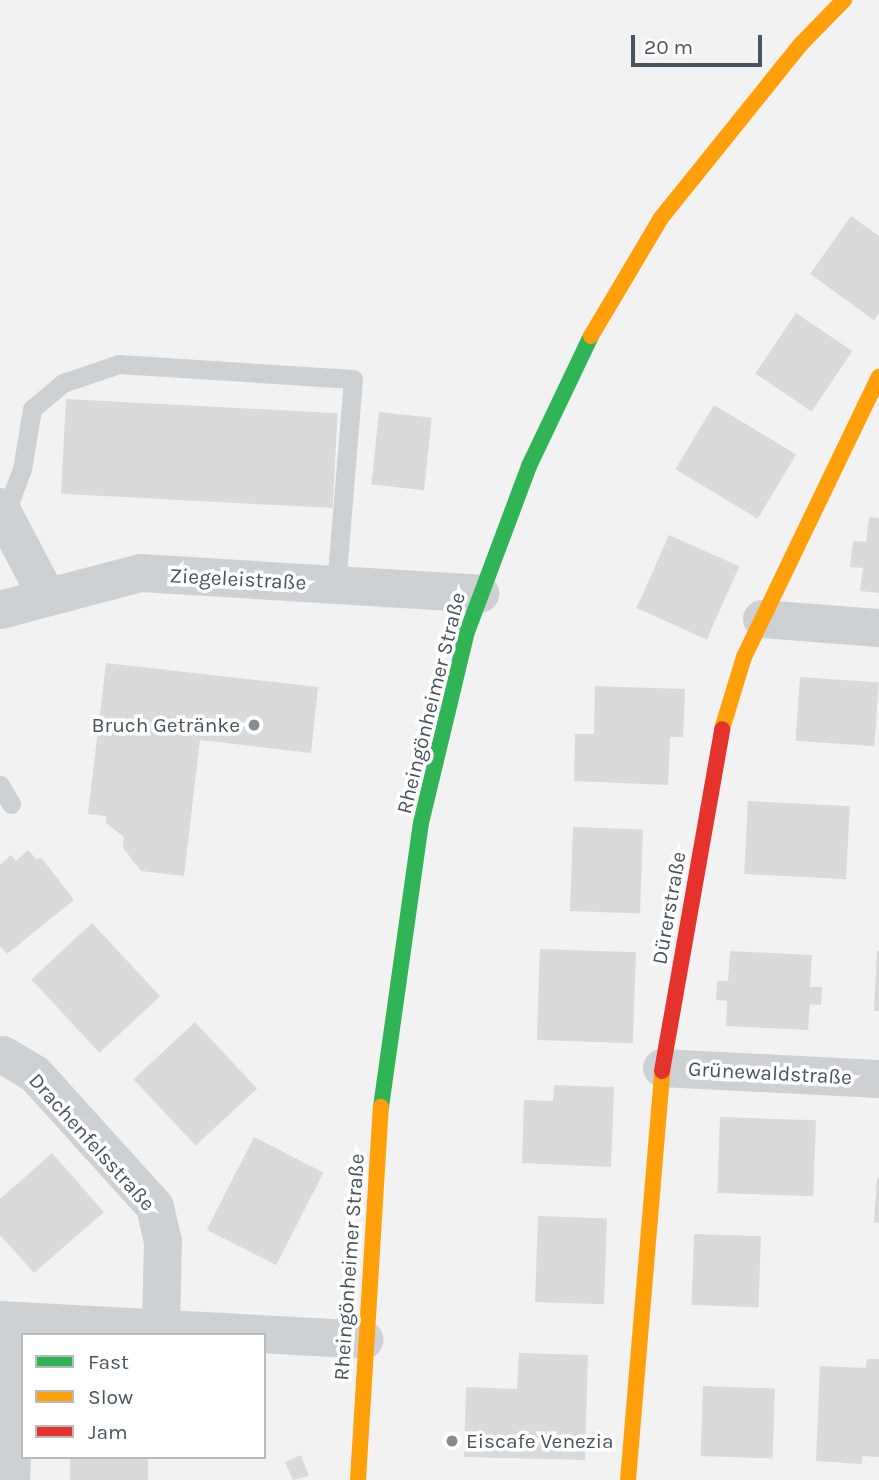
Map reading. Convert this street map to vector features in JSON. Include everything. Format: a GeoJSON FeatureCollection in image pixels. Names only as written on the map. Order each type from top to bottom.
{"type":"FeatureCollection","features":[{"type":"Feature","properties":{"kind":"street","name":"Rheingönheimer Straße"},"geometry":{"type":"LineString","coordinates":[[358,1480],[364,1340],[397,971],[421,823],[480,594],[529,466],[593,333],[661,218],[801,44],[844,0]]}},
{"type":"Feature","properties":{"kind":"street","name":"Dürerstraße"},"geometry":{"type":"LineString","coordinates":[[628,1480],[662,1068],[725,712],[762,619],[879,377]]}},
{"type":"Feature","properties":{"kind":"street"},"geometry":{"type":"LineString","coordinates":[[3,510],[46,595]]}},
{"type":"Feature","properties":{"kind":"street","name":"Ziegeleistraße"},"geometry":{"type":"LineString","coordinates":[[0,610],[46,595],[141,573],[480,594]]}},
{"type":"Feature","properties":{"kind":"street"},"geometry":{"type":"LineString","coordinates":[[762,619],[879,628]]}},
{"type":"Feature","properties":{"kind":"street","name":"Drachenfelsstraße"},"geometry":{"type":"LineString","coordinates":[[3,1055],[36,1074],[155,1207],[163,1242],[161,1325]]}},
{"type":"Feature","properties":{"kind":"street","name":"Grünewaldstraße"},"geometry":{"type":"LineString","coordinates":[[662,1068],[879,1079]]}},
{"type":"Feature","properties":{"kind":"street"},"geometry":{"type":"LineString","coordinates":[[11,1480],[9,1321],[161,1325],[364,1340]]}},
{"type":"Feature","properties":{"kind":"lane"},"geometry":{"type":"LineString","coordinates":[[3,510],[22,470],[32,409],[63,383],[119,364],[353,379],[336,584]]}},
{"type":"Feature","properties":{"kind":"lane"},"geometry":{"type":"LineString","coordinates":[[0,785],[11,804]]}},
{"type":"Feature","properties":{"kind":"building"},"geometry":{"type":"Polygon","coordinates":[[[851,216],[879,236],[879,313],[874,320],[810,274],[851,216]]]}},
{"type":"Feature","properties":{"kind":"building"},"geometry":{"type":"Polygon","coordinates":[[[796,313],[852,351],[812,412],[755,374],[796,313]]]}},
{"type":"Feature","properties":{"kind":"building"},"geometry":{"type":"Polygon","coordinates":[[[66,399],[338,413],[333,508],[61,494],[66,399]]]}},
{"type":"Feature","properties":{"kind":"building"},"geometry":{"type":"Polygon","coordinates":[[[714,405],[796,454],[758,519],[675,469],[714,405]]]}},
{"type":"Feature","properties":{"kind":"building"},"geometry":{"type":"Polygon","coordinates":[[[379,412],[432,418],[424,490],[371,485],[379,412]]]}},
{"type":"Feature","properties":{"kind":"building"},"geometry":{"type":"Polygon","coordinates":[[[869,517],[879,518],[879,593],[860,591],[863,568],[850,567],[853,541],[866,542],[869,517]]]}},
{"type":"Feature","properties":{"kind":"building"},"geometry":{"type":"Polygon","coordinates":[[[669,535],[739,566],[707,639],[636,608],[669,535]]]}},
{"type":"Feature","properties":{"kind":"building"},"geometry":{"type":"Polygon","coordinates":[[[106,663],[318,687],[311,753],[200,740],[184,876],[141,871],[123,848],[124,837],[106,823],[106,816],[88,814],[106,663]]]}},
{"type":"Feature","properties":{"kind":"building"},"geometry":{"type":"Polygon","coordinates":[[[800,677],[879,683],[874,746],[796,741],[800,677]]]}},
{"type":"Feature","properties":{"kind":"building"},"geometry":{"type":"Polygon","coordinates":[[[595,686],[685,689],[683,737],[670,737],[668,785],[574,781],[575,734],[594,734],[595,686]]]}},
{"type":"Feature","properties":{"kind":"building"},"geometry":{"type":"Polygon","coordinates":[[[748,801],[850,806],[846,879],[744,874],[748,801]]]}},
{"type":"Feature","properties":{"kind":"building"},"geometry":{"type":"Polygon","coordinates":[[[573,827],[643,829],[640,913],[570,911],[573,827]]]}},
{"type":"Feature","properties":{"kind":"building"},"geometry":{"type":"Polygon","coordinates":[[[28,850],[37,860],[41,857],[74,900],[7,954],[0,946],[0,865],[11,855],[16,861],[28,850]]]}},
{"type":"Feature","properties":{"kind":"building"},"geometry":{"type":"Polygon","coordinates":[[[92,923],[160,996],[99,1053],[31,980],[92,923]]]}},
{"type":"Feature","properties":{"kind":"building"},"geometry":{"type":"Polygon","coordinates":[[[540,949],[636,952],[633,1043],[537,1040],[540,949]]]}},
{"type":"Feature","properties":{"kind":"building"},"geometry":{"type":"Polygon","coordinates":[[[730,951],[812,955],[810,987],[822,987],[821,1005],[810,1004],[808,1030],[726,1026],[727,1001],[716,1000],[717,981],[728,981],[730,951]]]}},
{"type":"Feature","properties":{"kind":"building"},"geometry":{"type":"Polygon","coordinates":[[[877,951],[879,1011],[874,1011],[877,951]]]}},
{"type":"Feature","properties":{"kind":"building"},"geometry":{"type":"Polygon","coordinates":[[[195,1022],[257,1089],[196,1146],[134,1079],[195,1022]]]}},
{"type":"Feature","properties":{"kind":"building"},"geometry":{"type":"Polygon","coordinates":[[[554,1085],[614,1087],[611,1167],[522,1163],[524,1100],[553,1101],[554,1085]]]}},
{"type":"Feature","properties":{"kind":"building"},"geometry":{"type":"Polygon","coordinates":[[[720,1117],[816,1120],[813,1196],[717,1193],[720,1117]]]}},
{"type":"Feature","properties":{"kind":"building"},"geometry":{"type":"Polygon","coordinates":[[[254,1137],[323,1172],[276,1265],[207,1230],[254,1137]]]}},
{"type":"Feature","properties":{"kind":"building"},"geometry":{"type":"Polygon","coordinates":[[[52,1153],[104,1212],[34,1273],[0,1235],[0,1199],[52,1153]]]}},
{"type":"Feature","properties":{"kind":"building"},"geometry":{"type":"Polygon","coordinates":[[[879,1179],[879,1223],[874,1222],[879,1179]]]}},
{"type":"Feature","properties":{"kind":"building"},"geometry":{"type":"Polygon","coordinates":[[[538,1216],[607,1218],[604,1304],[535,1302],[538,1216]]]}},
{"type":"Feature","properties":{"kind":"building"},"geometry":{"type":"Polygon","coordinates":[[[694,1234],[761,1236],[758,1307],[692,1305],[694,1234]]]}},
{"type":"Feature","properties":{"kind":"building"},"geometry":{"type":"Polygon","coordinates":[[[519,1353],[588,1355],[585,1460],[464,1457],[466,1387],[517,1389],[519,1353]]]}},
{"type":"Feature","properties":{"kind":"building"},"geometry":{"type":"Polygon","coordinates":[[[867,1359],[879,1359],[879,1457],[862,1456],[862,1464],[816,1461],[820,1366],[866,1368],[867,1359]]]}},
{"type":"Feature","properties":{"kind":"building"},"geometry":{"type":"Polygon","coordinates":[[[703,1386],[775,1389],[773,1458],[701,1456],[703,1386]]]}},
{"type":"Feature","properties":{"kind":"building"},"geometry":{"type":"Polygon","coordinates":[[[301,1455],[309,1476],[293,1480],[285,1462],[301,1455]]]}},
{"type":"Feature","properties":{"kind":"building"},"geometry":{"type":"Polygon","coordinates":[[[70,1459],[148,1459],[148,1480],[70,1480],[70,1459]]]}},
{"type":"Feature","properties":{"kind":"traffic: fast"},"geometry":{"type":"LineString","coordinates":[[381,1107],[421,823],[467,632],[529,466],[591,336]]}},
{"type":"Feature","properties":{"kind":"traffic: slow"},"geometry":{"type":"LineString","coordinates":[[591,336],[661,218],[801,44],[844,0]]}},
{"type":"Feature","properties":{"kind":"traffic: slow"},"geometry":{"type":"LineString","coordinates":[[722,729],[744,657],[879,377]]}},
{"type":"Feature","properties":{"kind":"traffic: slow"},"geometry":{"type":"LineString","coordinates":[[628,1480],[662,1071]]}},
{"type":"Feature","properties":{"kind":"traffic: slow"},"geometry":{"type":"LineString","coordinates":[[358,1480],[381,1107]]}},
{"type":"Feature","properties":{"kind":"traffic: jam"},"geometry":{"type":"LineString","coordinates":[[662,1071],[722,729]]}},
{"type":"Feature","properties":{"kind":"place","name":"Bruch Getränke"},"geometry":{"type":"Point","coordinates":[254,725]}},
{"type":"Feature","properties":{"kind":"place","name":"Eiscafe Venezia"},"geometry":{"type":"Point","coordinates":[452,1441]}}]}
